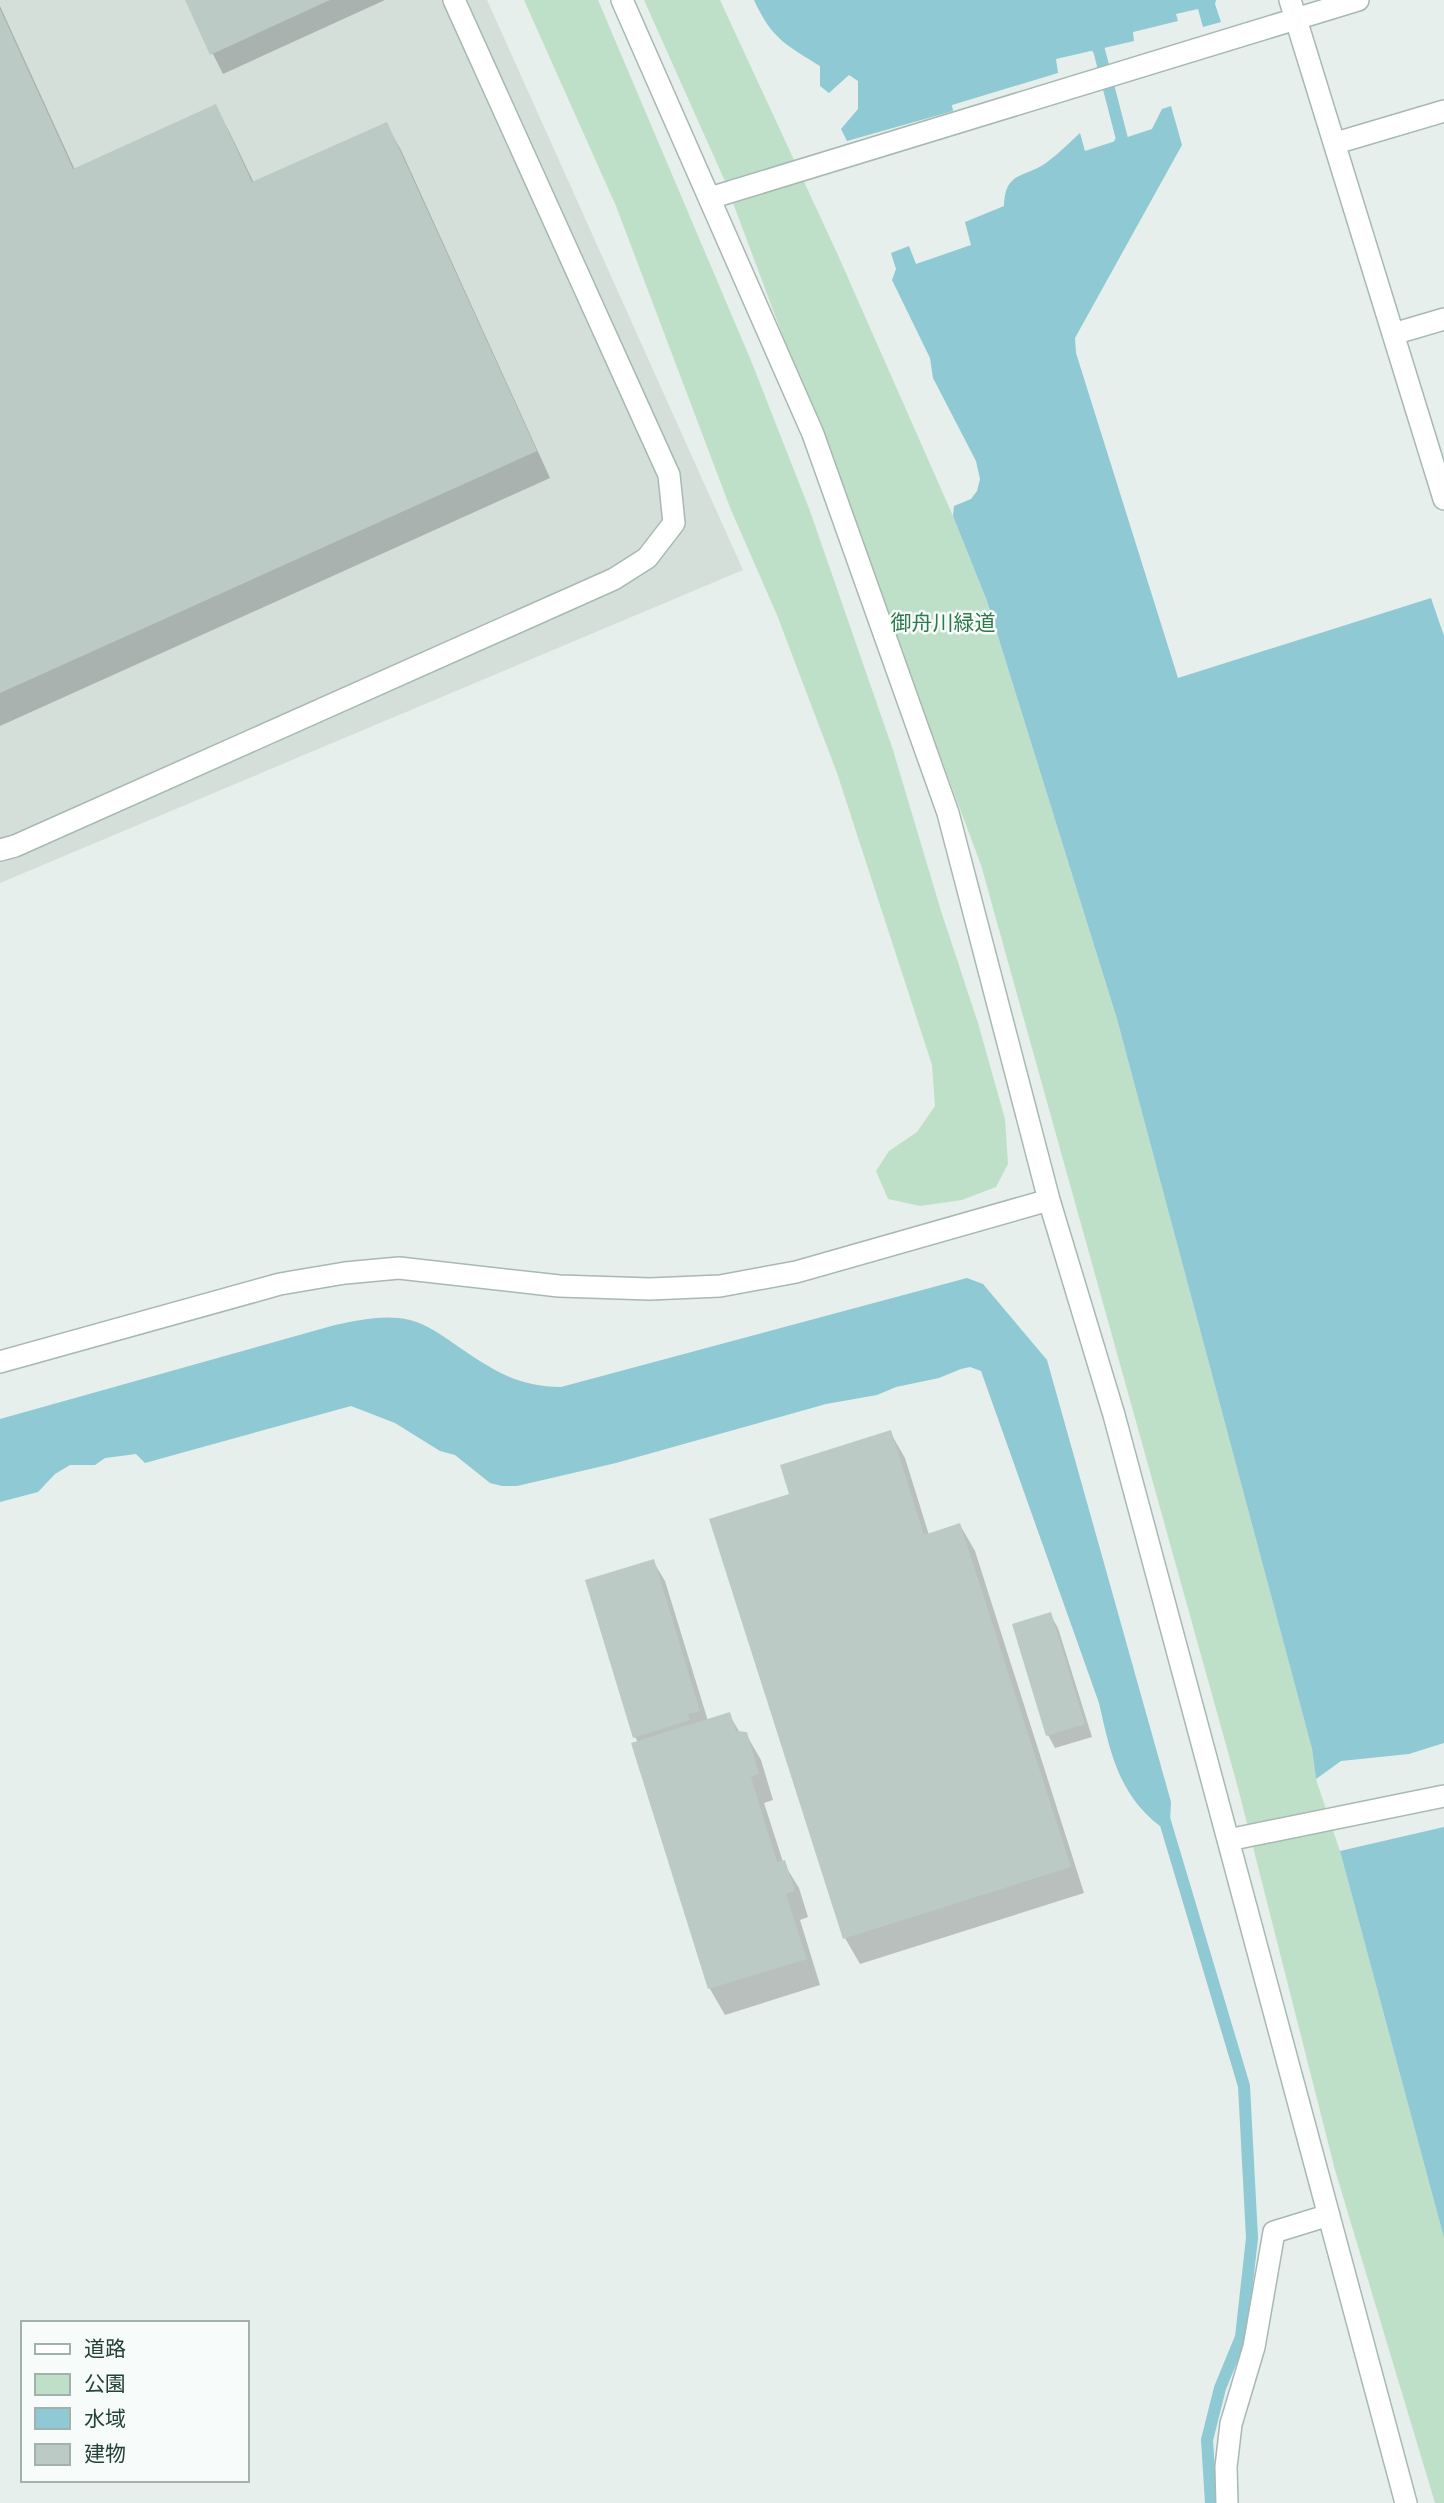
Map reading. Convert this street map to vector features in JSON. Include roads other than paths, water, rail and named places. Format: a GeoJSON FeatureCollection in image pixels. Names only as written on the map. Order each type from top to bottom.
{"type":"FeatureCollection","features":[{"type":"Feature","properties":{"kind":"street"},"geometry":{"type":"LineString","coordinates":[[0,850],[15,846],[614,579],[647,558],[674,523],[669,475],[454,0]]}},
{"type":"Feature","properties":{"kind":"street"},"geometry":{"type":"LineString","coordinates":[[622,0],[813,435],[948,813],[1049,1200],[1114,1415],[1406,2503]]}},
{"type":"Feature","properties":{"kind":"street"},"geometry":{"type":"LineString","coordinates":[[710,198],[1294,9],[1358,0]]}},
{"type":"Feature","properties":{"kind":"street"},"geometry":{"type":"LineString","coordinates":[[1294,9],[1444,499]]}},
{"type":"Feature","properties":{"kind":"street"},"geometry":{"type":"LineString","coordinates":[[1335,143],[1444,111]]}},
{"type":"Feature","properties":{"kind":"street"},"geometry":{"type":"LineString","coordinates":[[1393,334],[1444,319]]}},
{"type":"Feature","properties":{"kind":"street"},"geometry":{"type":"LineString","coordinates":[[0,1362],[280,1284],[345,1273],[399,1268],[559,1286],[650,1289],[720,1286],[796,1272],[1049,1200]]}},
{"type":"Feature","properties":{"kind":"street"},"geometry":{"type":"LineString","coordinates":[[1228,1840],[1444,1796]]}},
{"type":"Feature","properties":{"kind":"street"},"geometry":{"type":"LineString","coordinates":[[1227,2503],[1226,2467],[1231,2424],[1254,2347],[1274,2232],[1329,2215]]}},
{"type":"Feature","properties":{"kind":"water"},"geometry":{"type":"Polygon","coordinates":[[[754,0],[1216,0],[1221,22],[1203,27],[1198,9],[1176,14],[1178,21],[1133,32],[1134,41],[1056,59],[1058,73],[952,105],[953,111],[847,141],[841,129],[858,109],[858,81],[849,75],[829,93],[820,86],[820,66],[797,52],[774,32],[754,0]]]}},
{"type":"Feature","properties":{"kind":"water"},"geometry":{"type":"Polygon","coordinates":[[[1171,106],[1182,145],[1075,338],[1076,353],[1178,678],[1431,598],[1444,636],[1444,1743],[1409,1754],[1341,1761],[1316,1779],[1312,1749],[1117,1019],[987,601],[953,516],[954,506],[971,499],[977,491],[980,479],[976,461],[933,378],[930,358],[892,280],[896,269],[891,253],[909,246],[916,264],[971,245],[965,222],[1004,206],[1005,195],[1012,181],[1046,163],[1080,133],[1085,151],[1152,129],[1162,109],[1171,106]]]}},
{"type":"Feature","properties":{"kind":"water"},"geometry":{"type":"Polygon","coordinates":[[[967,1278],[983,1284],[1047,1360],[1171,1802],[1170,1822],[1160,1826],[1134,1800],[1118,1770],[1099,1703],[981,1371],[970,1367],[939,1378],[896,1387],[877,1395],[826,1404],[616,1463],[517,1486],[490,1483],[455,1455],[440,1451],[395,1423],[351,1406],[145,1463],[136,1454],[105,1458],[95,1465],[70,1465],[55,1474],[38,1492],[0,1502],[0,1419],[335,1325],[381,1318],[410,1320],[433,1330],[516,1380],[561,1387],[967,1278]]]}},
{"type":"Feature","properties":{"kind":"water"},"geometry":{"type":"Polygon","coordinates":[[[1444,1827],[1444,2238],[1340,1851],[1444,1827]]]}},
{"type":"Feature","properties":{"kind":"waterway"},"geometry":{"type":"LineString","coordinates":[[1089,38],[1099,50],[1122,139],[1115,152]]}},
{"type":"Feature","properties":{"kind":"waterway"},"geometry":{"type":"LineString","coordinates":[[1161,1808],[1244,2086],[1252,2238],[1241,2337],[1220,2388],[1207,2440],[1211,2503]]}},
{"type":"Feature","properties":{"kind":"park label","name":"御舟川緑道"},"geometry":{"type":"Point","coordinates":[943,622]}}]}
